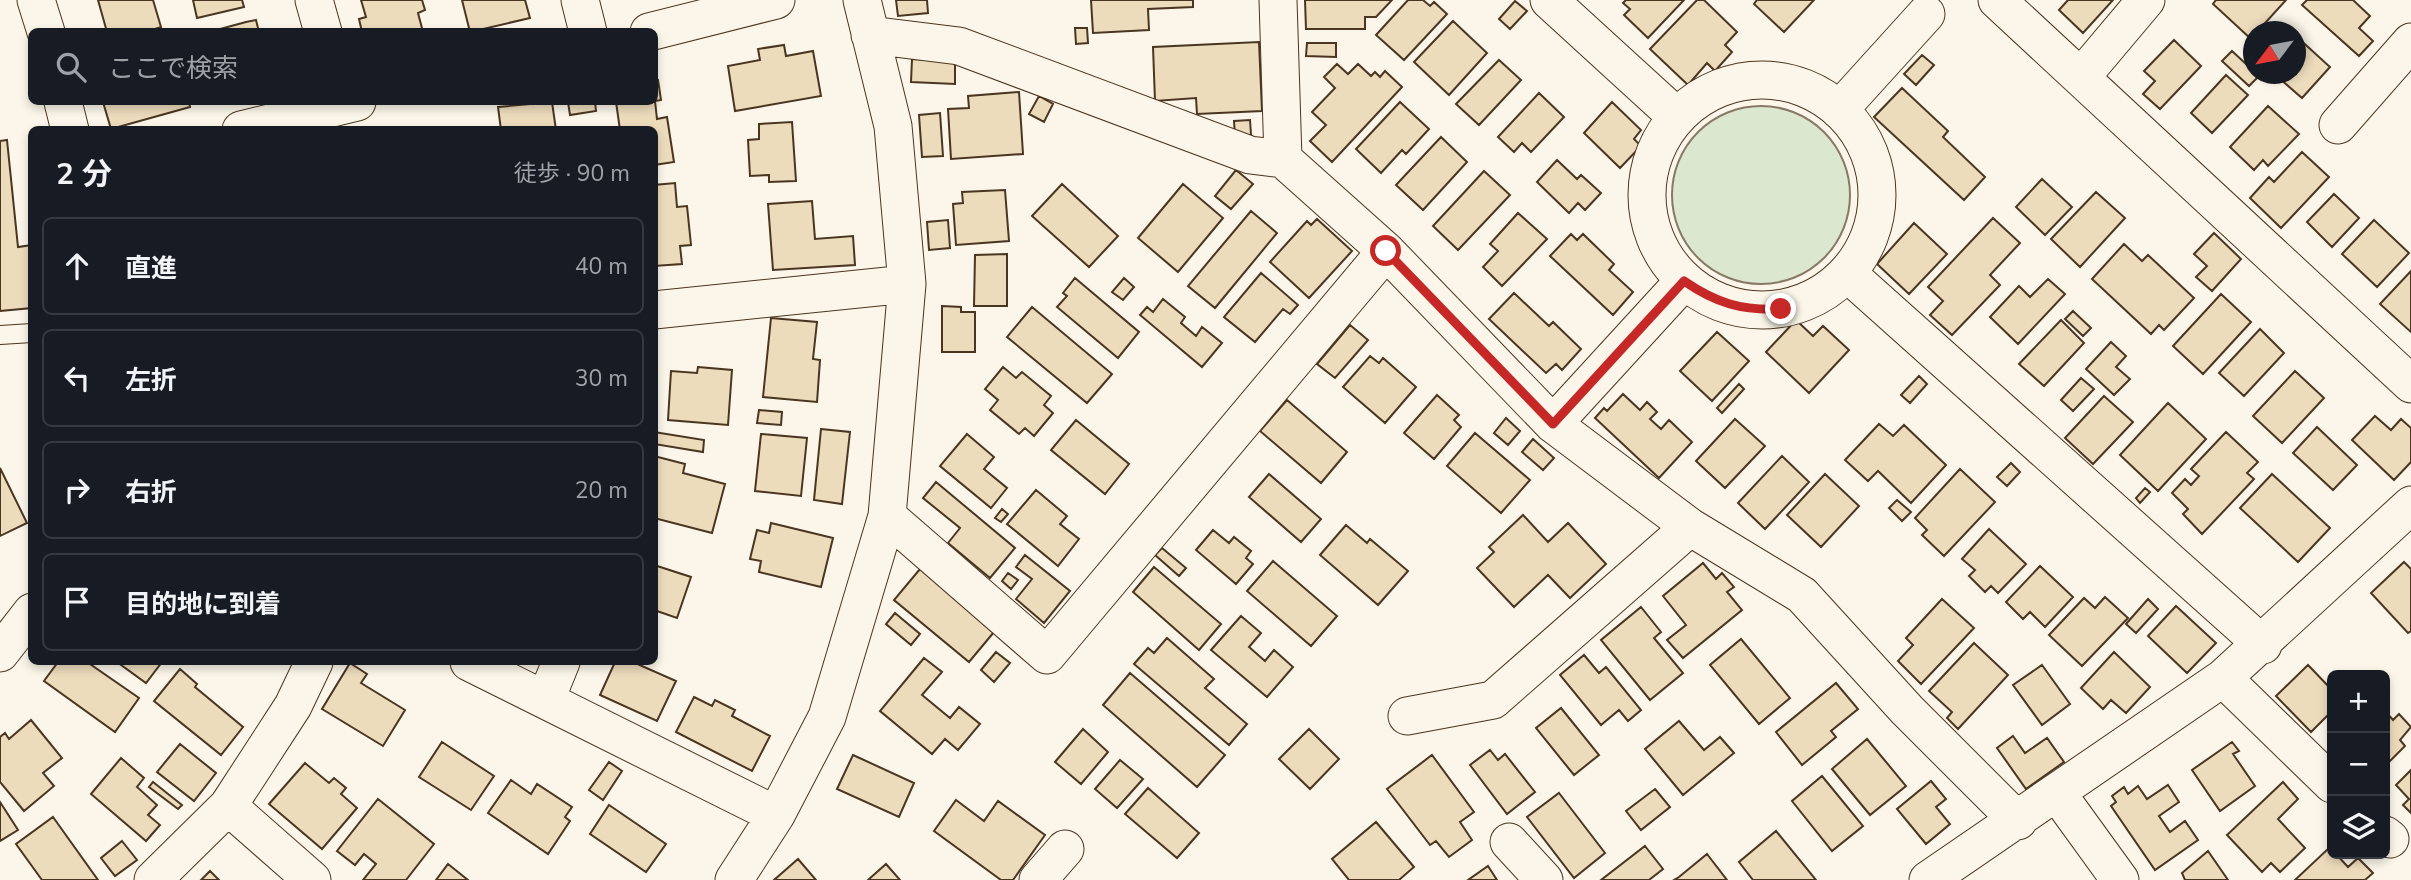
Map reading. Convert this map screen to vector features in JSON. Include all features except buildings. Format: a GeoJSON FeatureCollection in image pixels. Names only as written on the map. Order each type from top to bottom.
{"type":"FeatureCollection","features":[{"type":"Feature","properties":{"kind":"street"},"geometry":{"type":"LineString","coordinates":[[36,0],[45,28]]}},
{"type":"Feature","properties":{"kind":"street"},"geometry":{"type":"LineString","coordinates":[[314,0],[322,28]]}},
{"type":"Feature","properties":{"kind":"street"},"geometry":{"type":"LineString","coordinates":[[580,0],[587,28]]}},
{"type":"Feature","properties":{"kind":"street"},"geometry":{"type":"LineString","coordinates":[[658,30],[776,0]]}},
{"type":"Feature","properties":{"kind":"street"},"geometry":{"type":"LineString","coordinates":[[734,880],[776,815],[827,717],[887,516],[907,284],[893,126],[862,0]]}},
{"type":"Feature","properties":{"kind":"street"},"geometry":{"type":"LineString","coordinates":[[1278,0],[1283,159]]}},
{"type":"Feature","properties":{"kind":"street"},"geometry":{"type":"LineString","coordinates":[[1549,0],[1677,117]]}},
{"type":"Feature","properties":{"kind":"street"},"geometry":{"type":"LineString","coordinates":[[1997,0],[2411,384]]}},
{"type":"Feature","properties":{"kind":"street"},"geometry":{"type":"LineString","coordinates":[[2082,76],[2146,0]]}},
{"type":"Feature","properties":{"kind":"street"},"geometry":{"type":"LineString","coordinates":[[1839,110],[1926,5]]}},
{"type":"Feature","properties":{"kind":"street"},"geometry":{"type":"LineString","coordinates":[[870,35],[959,46],[1251,155],[1283,159],[1386,251],[1553,424],[1690,527],[1802,595],[1907,710],[2018,821]]}},
{"type":"Feature","properties":{"kind":"street"},"geometry":{"type":"LineString","coordinates":[[2338,125],[2411,42]]}},
{"type":"Feature","properties":{"kind":"street"},"geometry":{"type":"LineString","coordinates":[[1769,80],[1794,85],[1818,94],[1839,110],[1856,129],[1869,152],[1876,177],[1877,203],[1872,228],[1862,252],[1847,273],[1828,290],[1805,302],[1781,309],[1755,310],[1729,306],[1706,296],[1684,281],[1667,261],[1655,238],[1648,213],[1647,188],[1651,162],[1661,138],[1677,117],[1696,100],[1718,88],[1744,81],[1769,80]]}},
{"type":"Feature","properties":{"kind":"street"},"geometry":{"type":"LineString","coordinates":[[64,105],[69,126]]}},
{"type":"Feature","properties":{"kind":"street"},"geometry":{"type":"LineString","coordinates":[[261,126],[348,109]]}},
{"type":"Feature","properties":{"kind":"street"},"geometry":{"type":"LineString","coordinates":[[887,516],[1046,655],[1386,251]]}},
{"type":"Feature","properties":{"kind":"street"},"geometry":{"type":"LineString","coordinates":[[1847,273],[2263,645]]}},
{"type":"Feature","properties":{"kind":"street"},"geometry":{"type":"LineString","coordinates":[[1553,424],[1684,281]]}},
{"type":"Feature","properties":{"kind":"street"},"geometry":{"type":"LineString","coordinates":[[658,310],[907,284]]}},
{"type":"Feature","properties":{"kind":"street"},"geometry":{"type":"LineString","coordinates":[[1928,880],[2018,821],[2223,678],[2263,645],[2411,505]]}},
{"type":"Feature","properties":{"kind":"street"},"geometry":{"type":"LineString","coordinates":[[1407,716],[1493,700],[1690,527]]}},
{"type":"Feature","properties":{"kind":"street"},"geometry":{"type":"LineString","coordinates":[[0,653],[28,617]]}},
{"type":"Feature","properties":{"kind":"street"},"geometry":{"type":"LineString","coordinates":[[153,880],[228,806],[293,706],[313,665]]}},
{"type":"Feature","properties":{"kind":"street"},"geometry":{"type":"LineString","coordinates":[[475,665],[776,815]]}},
{"type":"Feature","properties":{"kind":"street"},"geometry":{"type":"LineString","coordinates":[[546,699],[560,665]]}},
{"type":"Feature","properties":{"kind":"street"},"geometry":{"type":"LineString","coordinates":[[2223,678],[2327,779]]}},
{"type":"Feature","properties":{"kind":"street"},"geometry":{"type":"LineString","coordinates":[[2057,793],[2120,880]]}},
{"type":"Feature","properties":{"kind":"street"},"geometry":{"type":"LineString","coordinates":[[228,806],[312,880]]}},
{"type":"Feature","properties":{"kind":"street"},"geometry":{"type":"LineString","coordinates":[[1509,842],[1544,880]]}},
{"type":"Feature","properties":{"kind":"street"},"geometry":{"type":"LineString","coordinates":[[1038,880],[1065,849]]}},
{"type":"Feature","properties":{"kind":"lane"},"geometry":{"type":"LineString","coordinates":[[0,335],[28,333]]}},
{"type":"Feature","properties":{"kind":"green space"},"geometry":{"type":"Polygon","coordinates":[[[1761,106],[1795,113],[1824,132],[1843,161],[1850,195],[1843,229],[1824,258],[1795,277],[1761,284],[1727,277],[1698,258],[1679,229],[1672,195],[1679,161],[1698,132],[1727,113],[1761,106]]]}},
{"type":"Feature","properties":{"kind":"route"},"geometry":{"type":"LineString","coordinates":[[1386,251],[1553,424],[1684,281],[1706,296],[1729,306],[1755,310],[1781,309]]}}]}
